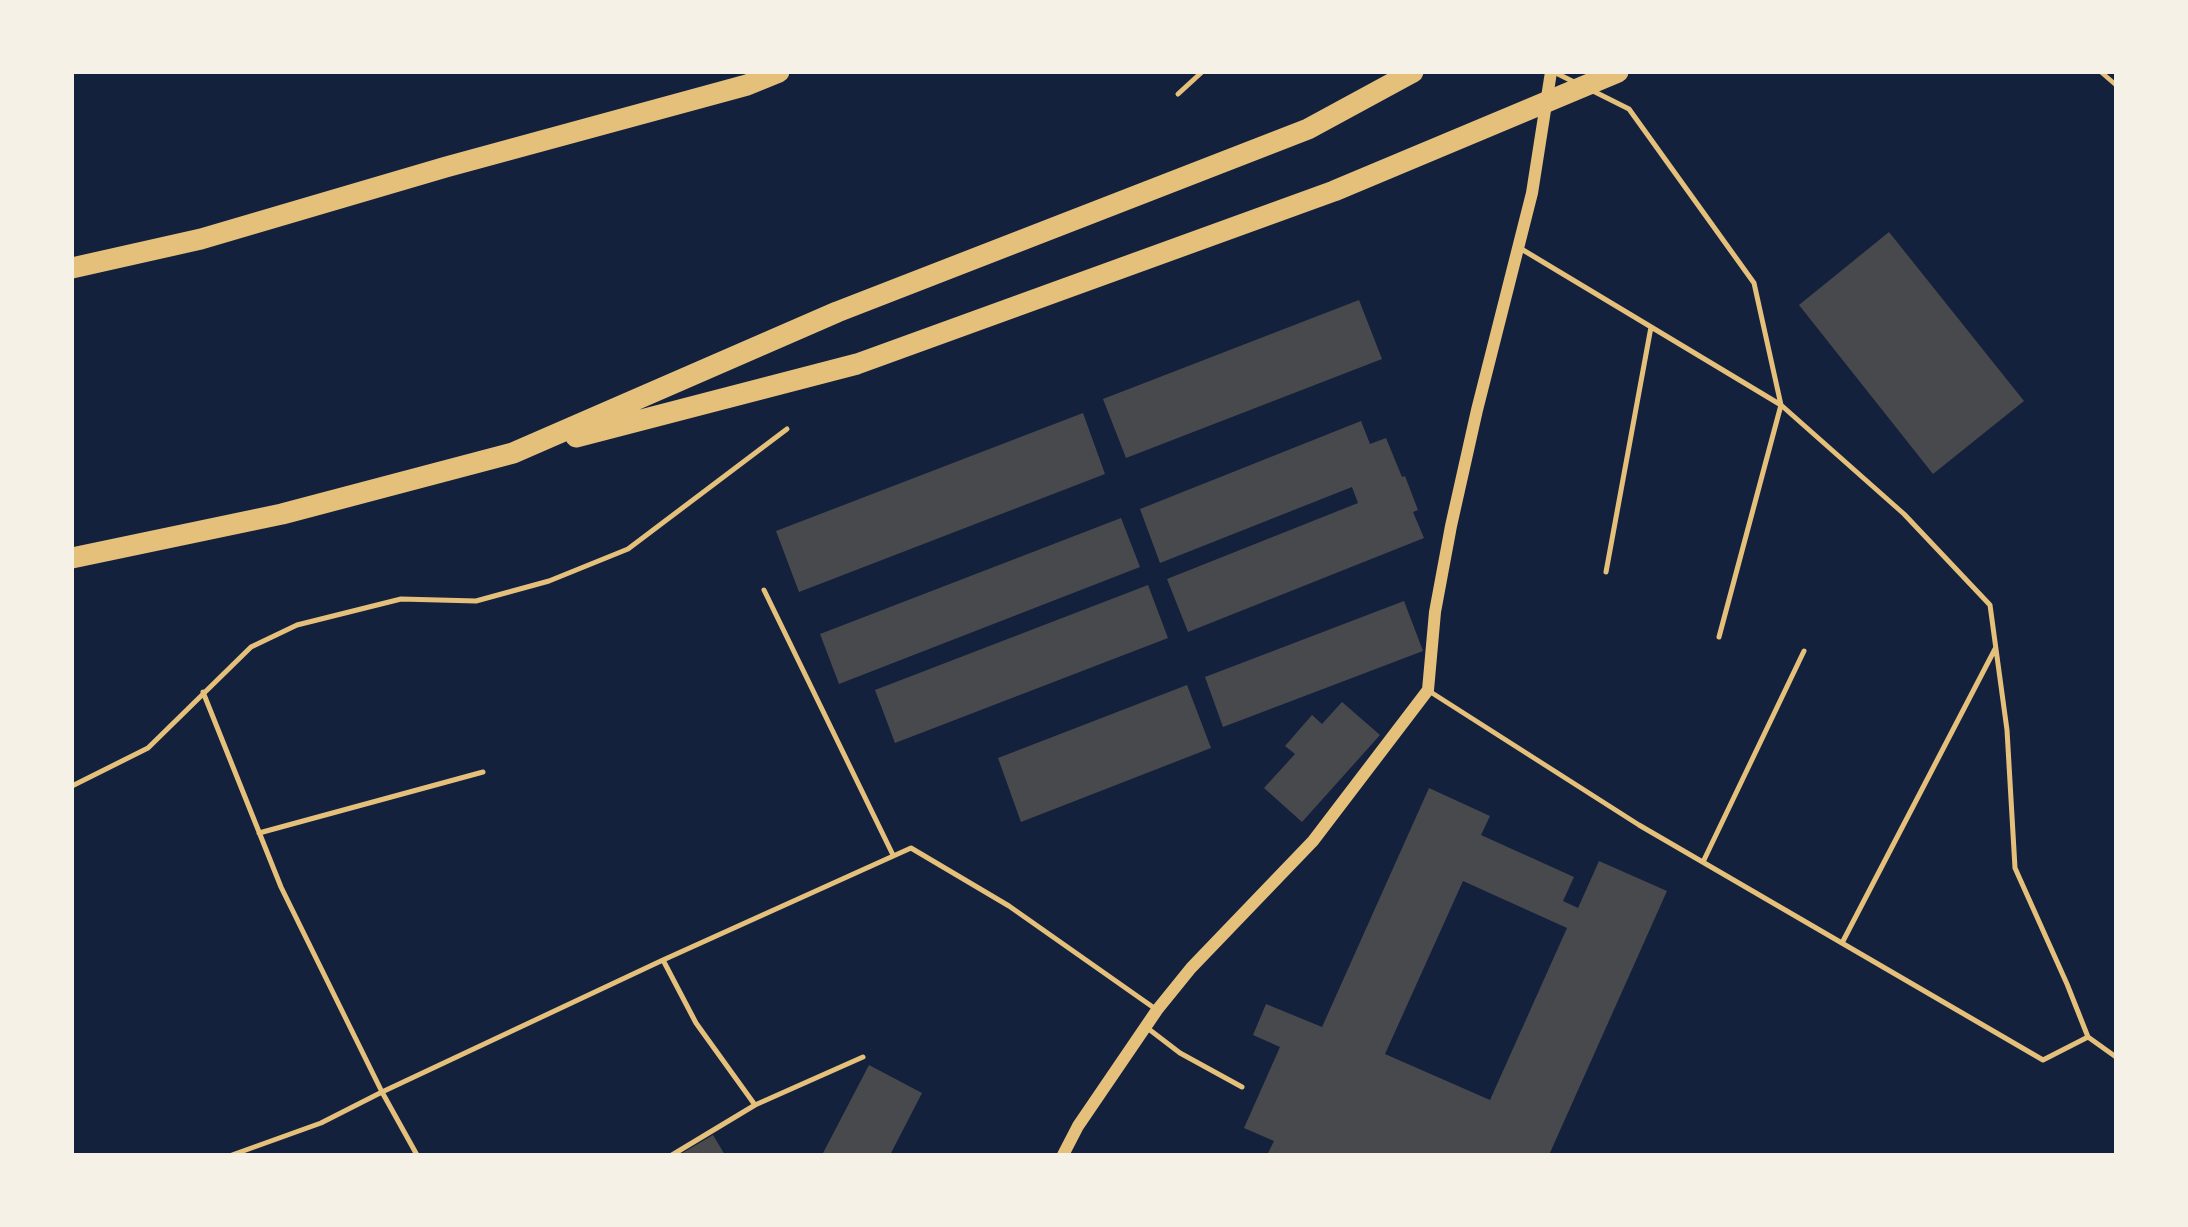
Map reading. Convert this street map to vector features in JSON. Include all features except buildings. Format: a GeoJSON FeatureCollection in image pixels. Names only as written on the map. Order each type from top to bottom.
{"type":"FeatureCollection","features":[{"type":"Feature","properties":{"kind":"highway"},"geometry":{"type":"LineString","coordinates":[[72,268],[201,239],[446,167],[747,85],[779,72]]}},
{"type":"Feature","properties":{"kind":"highway"},"geometry":{"type":"LineString","coordinates":[[513,453],[837,312],[1308,129],[1413,72]]}},
{"type":"Feature","properties":{"kind":"highway"},"geometry":{"type":"LineString","coordinates":[[72,558],[282,514],[858,364],[1334,191],[1618,72]]}},
{"type":"Feature","properties":{"kind":"street"},"geometry":{"type":"LineString","coordinates":[[1063,1155],[1078,1126],[1157,1010],[1191,968],[1313,841],[1427,690],[1435,612],[1451,526],[1477,410],[1532,193],[1553,72]]}},
{"type":"Feature","properties":{"kind":"lane"},"geometry":{"type":"LineString","coordinates":[[1178,94],[1202,72]]}},
{"type":"Feature","properties":{"kind":"lane"},"geometry":{"type":"LineString","coordinates":[[1553,72],[1629,109],[1754,283],[1781,405],[1720,637]]}},
{"type":"Feature","properties":{"kind":"lane"},"geometry":{"type":"LineString","coordinates":[[1518,247],[1781,405],[1904,514],[1990,605],[2007,730],[2015,868],[2088,1037],[2116,1057]]}},
{"type":"Feature","properties":{"kind":"lane"},"geometry":{"type":"LineString","coordinates":[[1606,572],[1651,327]]}},
{"type":"Feature","properties":{"kind":"lane"},"geometry":{"type":"LineString","coordinates":[[72,786],[148,748],[251,647],[297,625],[401,599],[476,601],[549,581],[628,549],[787,429]]}},
{"type":"Feature","properties":{"kind":"lane"},"geometry":{"type":"LineString","coordinates":[[764,590],[893,855]]}},
{"type":"Feature","properties":{"kind":"lane"},"geometry":{"type":"LineString","coordinates":[[1842,943],[1996,649]]}},
{"type":"Feature","properties":{"kind":"lane"},"geometry":{"type":"LineString","coordinates":[[1703,862],[1804,651]]}},
{"type":"Feature","properties":{"kind":"lane"},"geometry":{"type":"LineString","coordinates":[[1427,690],[1639,825],[2043,1059],[2088,1037]]}},
{"type":"Feature","properties":{"kind":"lane"},"geometry":{"type":"LineString","coordinates":[[203,692],[281,887],[416,1155]]}},
{"type":"Feature","properties":{"kind":"lane"},"geometry":{"type":"LineString","coordinates":[[260,833],[483,772]]}},
{"type":"Feature","properties":{"kind":"lane"},"geometry":{"type":"LineString","coordinates":[[232,1155],[321,1124],[382,1092],[663,960],[911,848],[1009,906],[1157,1010]]}},
{"type":"Feature","properties":{"kind":"lane"},"geometry":{"type":"LineString","coordinates":[[663,960],[696,1023],[755,1105]]}},
{"type":"Feature","properties":{"kind":"lane"},"geometry":{"type":"LineString","coordinates":[[1146,1027],[1180,1053],[1242,1087]]}},
{"type":"Feature","properties":{"kind":"lane"},"geometry":{"type":"LineString","coordinates":[[672,1155],[755,1105],[863,1058]]}},
{"type":"Feature","properties":{"kind":"path"},"geometry":{"type":"LineString","coordinates":[[2101,72],[2116,85]]}}]}
